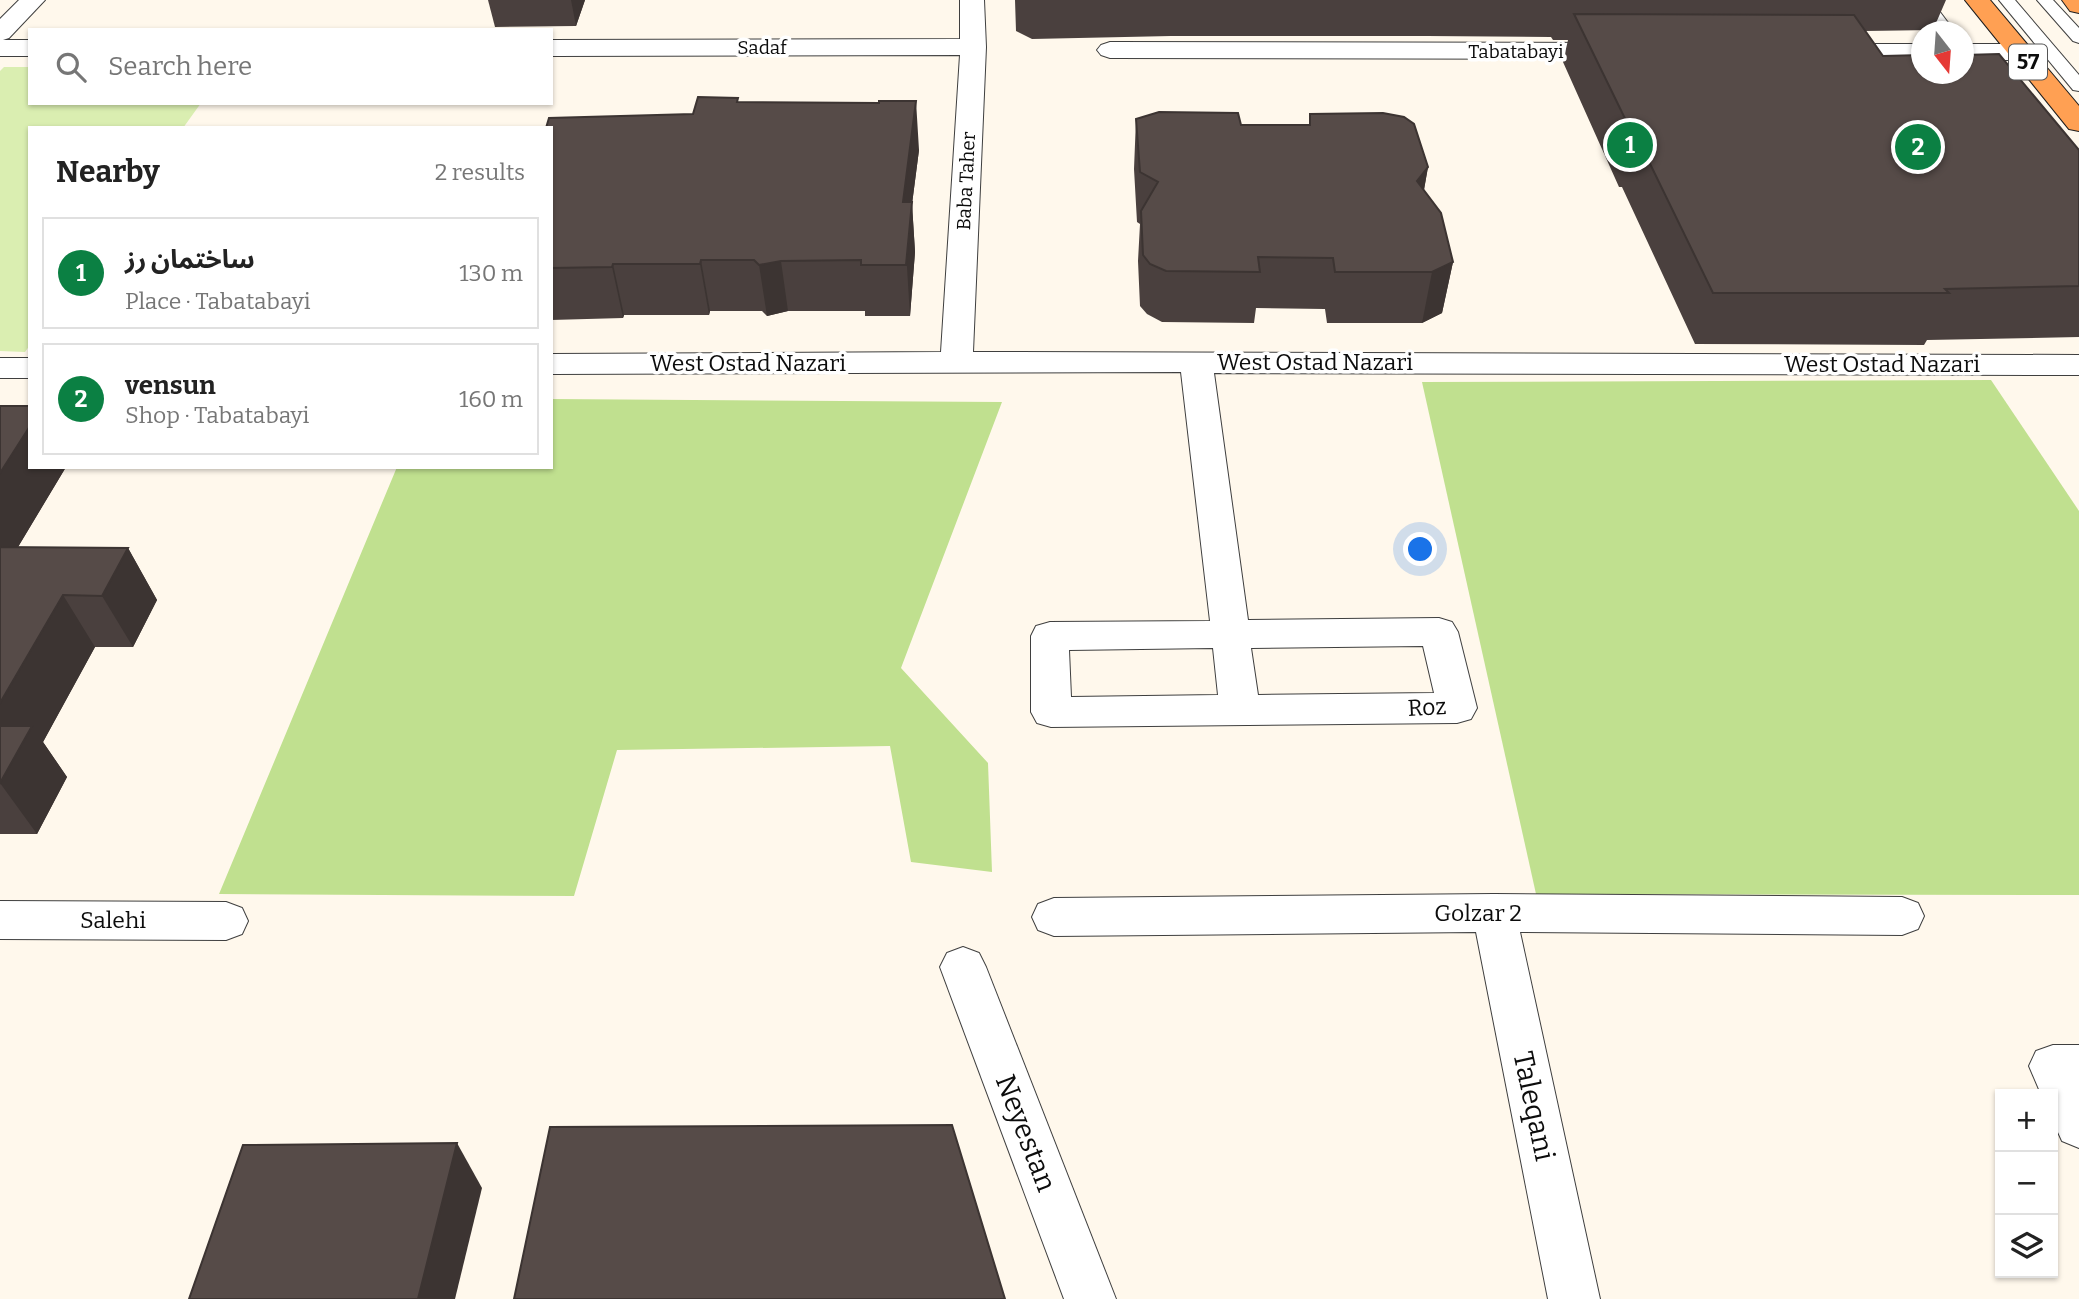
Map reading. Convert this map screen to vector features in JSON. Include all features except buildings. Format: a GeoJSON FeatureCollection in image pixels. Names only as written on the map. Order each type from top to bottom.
{"type":"FeatureCollection","features":[{"type":"Feature","properties":{"kind":"highway","name":"57"},"geometry":{"type":"LineString","coordinates":[[1977,0],[2079,123]]}},
{"type":"Feature","properties":{"kind":"highway"},"geometry":{"type":"LineString","coordinates":[[2074,0],[2079,6]]}},
{"type":"Feature","properties":{"kind":"street"},"geometry":{"type":"LineString","coordinates":[[0,33],[33,0]]}},
{"type":"Feature","properties":{"kind":"street","name":"Baba Taher"},"geometry":{"type":"LineString","coordinates":[[956,362],[973,47],[972,0]]}},
{"type":"Feature","properties":{"kind":"street","name":"Sadaf"},"geometry":{"type":"LineString","coordinates":[[553,48],[973,47]]}},
{"type":"Feature","properties":{"kind":"street"},"geometry":{"type":"LineString","coordinates":[[0,48],[28,48]]}},
{"type":"Feature","properties":{"kind":"street","name":"Tabatabayi"},"geometry":{"type":"LineString","coordinates":[[1110,50],[1642,51]]}},
{"type":"Feature","properties":{"kind":"street"},"geometry":{"type":"LineString","coordinates":[[1810,52],[1911,52]]}},
{"type":"Feature","properties":{"kind":"street"},"geometry":{"type":"LineString","coordinates":[[1974,53],[2020,52]]}},
{"type":"Feature","properties":{"kind":"street"},"geometry":{"type":"LineString","coordinates":[[1196,362],[1240,710]]}},
{"type":"Feature","properties":{"kind":"street","name":"West Ostad Nazari"},"geometry":{"type":"LineString","coordinates":[[553,364],[1196,362],[2079,365]]}},
{"type":"Feature","properties":{"kind":"street"},"geometry":{"type":"LineString","coordinates":[[0,368],[28,368]]}},
{"type":"Feature","properties":{"kind":"street","name":"Roz"},"geometry":{"type":"LineString","coordinates":[[1438,632],[1457,708],[1051,712],[1050,636],[1230,634],[1438,632]]}},
{"type":"Feature","properties":{"kind":"street","name":"Golzar 2"},"geometry":{"type":"LineString","coordinates":[[1054,917],[1494,913],[1902,916]]}},
{"type":"Feature","properties":{"kind":"street","name":"Taleqani"},"geometry":{"type":"LineString","coordinates":[[1494,913],[1574,1299]]}},
{"type":"Feature","properties":{"kind":"street","name":"Salehi"},"geometry":{"type":"LineString","coordinates":[[0,920],[226,920]]}},
{"type":"Feature","properties":{"kind":"street","name":"Neyestan"},"geometry":{"type":"LineString","coordinates":[[963,967],[1090,1299]]}},
{"type":"Feature","properties":{"kind":"street"},"geometry":{"type":"LineString","coordinates":[[2066,1067],[2079,1125]]}},
{"type":"Feature","properties":{"kind":"lane"},"geometry":{"type":"LineString","coordinates":[[1923,0],[1939,21]]}},
{"type":"Feature","properties":{"kind":"lane"},"geometry":{"type":"LineString","coordinates":[[2007,0],[2079,86]]}},
{"type":"Feature","properties":{"kind":"lane"},"geometry":{"type":"LineString","coordinates":[[2045,0],[2079,38]]}},
{"type":"Feature","properties":{"kind":"lane"},"geometry":{"type":"LineString","coordinates":[[1974,67],[1980,75]]}},
{"type":"Feature","properties":{"kind":"green space"},"geometry":{"type":"Polygon","coordinates":[[[4,67],[28,67],[28,105],[200,105],[184,126],[28,126],[28,348],[25,352],[0,351],[0,71],[4,67]]]}},
{"type":"Feature","properties":{"kind":"green space"},"geometry":{"type":"Polygon","coordinates":[[[1991,380],[2079,511],[2079,895],[1536,894],[1422,382],[1991,380]]]}},
{"type":"Feature","properties":{"kind":"green space"},"geometry":{"type":"Polygon","coordinates":[[[553,399],[1002,402],[901,668],[988,763],[992,872],[911,862],[890,746],[617,750],[574,896],[219,894],[396,469],[553,469],[553,399]]]}},
{"type":"Feature","properties":{"kind":"place","name":"ساختمان رز"},"geometry":{"type":"Point","coordinates":[1630,145]}},
{"type":"Feature","properties":{"kind":"place","name":"vensun"},"geometry":{"type":"Point","coordinates":[1918,147]}}]}
